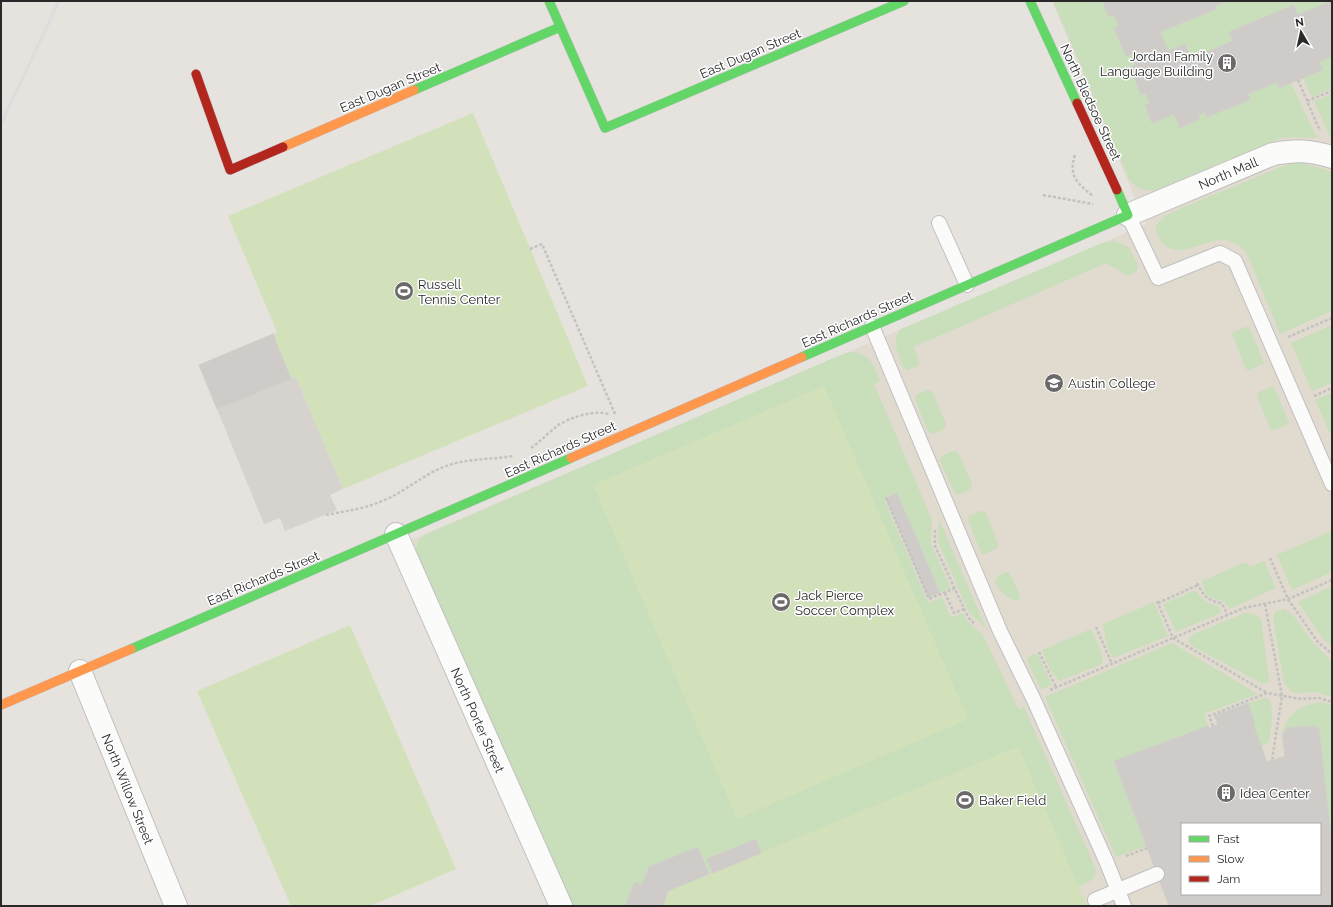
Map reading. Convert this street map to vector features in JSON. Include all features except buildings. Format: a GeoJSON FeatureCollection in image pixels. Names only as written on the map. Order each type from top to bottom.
{"type":"FeatureCollection","features":[{"type":"Feature","properties":{"kind":"street"},"geometry":{"type":"LineString","coordinates":[[549,1],[560,27]]}},
{"type":"Feature","properties":{"kind":"street","name":"East Dugan Street"},"geometry":{"type":"LineString","coordinates":[[196,74],[230,170],[560,27],[605,128],[904,1]]}},
{"type":"Feature","properties":{"kind":"street","name":"North Bledsoe Street"},"geometry":{"type":"LineString","coordinates":[[1030,1],[1128,215]]}},
{"type":"Feature","properties":{"kind":"street","name":"North Mall"},"geometry":{"type":"LineString","coordinates":[[1128,215],[1273,154],[1293,150],[1313,152],[1332,157]]}},
{"type":"Feature","properties":{"kind":"street","name":"East Richards Street"},"geometry":{"type":"LineString","coordinates":[[1,705],[1128,215]]}},
{"type":"Feature","properties":{"kind":"street","name":"North Porter Street"},"geometry":{"type":"LineString","coordinates":[[396,534],[561,906]]}},
{"type":"Feature","properties":{"kind":"street","name":"North Willow Street"},"geometry":{"type":"LineString","coordinates":[[80,671],[176,906]]}},
{"type":"Feature","properties":{"kind":"lane"},"geometry":{"type":"LineString","coordinates":[[1128,215],[1158,278],[1220,254],[1235,260],[1332,484]]}},
{"type":"Feature","properties":{"kind":"lane"},"geometry":{"type":"LineString","coordinates":[[939,223],[967,285]]}},
{"type":"Feature","properties":{"kind":"lane"},"geometry":{"type":"LineString","coordinates":[[872,326],[997,624],[1033,698],[1124,906]]}},
{"type":"Feature","properties":{"kind":"lane"},"geometry":{"type":"LineString","coordinates":[[1095,900],[1157,874]]}},
{"type":"Feature","properties":{"kind":"path"},"geometry":{"type":"LineString","coordinates":[[1298,80],[1332,157]]}},
{"type":"Feature","properties":{"kind":"path"},"geometry":{"type":"LineString","coordinates":[[1308,101],[1332,91]]}},
{"type":"Feature","properties":{"kind":"path"},"geometry":{"type":"LineString","coordinates":[[1076,150],[1071,166],[1073,175],[1078,182],[1097,199]]}},
{"type":"Feature","properties":{"kind":"path"},"geometry":{"type":"LineString","coordinates":[[1043,195],[1097,205],[1128,215]]}},
{"type":"Feature","properties":{"kind":"path"},"geometry":{"type":"LineString","coordinates":[[527,450],[558,425],[572,419],[590,413],[606,413],[617,418],[542,244],[530,249]]}},
{"type":"Feature","properties":{"kind":"path"},"geometry":{"type":"LineString","coordinates":[[1271,344],[1332,318]]}},
{"type":"Feature","properties":{"kind":"path"},"geometry":{"type":"LineString","coordinates":[[1310,398],[1332,388]]}},
{"type":"Feature","properties":{"kind":"path"},"geometry":{"type":"LineString","coordinates":[[326,515],[360,509],[383,501],[441,468],[460,461],[498,459],[516,456]]}},
{"type":"Feature","properties":{"kind":"path"},"geometry":{"type":"LineString","coordinates":[[886,498],[929,599],[955,588]]}},
{"type":"Feature","properties":{"kind":"path"},"geometry":{"type":"LineString","coordinates":[[1270,558],[1288,599],[1317,641],[1332,654]]}},
{"type":"Feature","properties":{"kind":"path"},"geometry":{"type":"LineString","coordinates":[[1033,698],[1244,608],[1288,599],[1332,580]]}},
{"type":"Feature","properties":{"kind":"path"},"geometry":{"type":"LineString","coordinates":[[1227,615],[1221,603],[1205,597],[1198,584],[1157,602],[1173,638],[1267,693],[1301,699],[1319,698],[1332,702]]}},
{"type":"Feature","properties":{"kind":"path"},"geometry":{"type":"LineString","coordinates":[[945,593],[954,613],[964,609]]}},
{"type":"Feature","properties":{"kind":"path"},"geometry":{"type":"LineString","coordinates":[[1265,604],[1282,696],[1272,760]]}},
{"type":"Feature","properties":{"kind":"path"},"geometry":{"type":"LineString","coordinates":[[1096,627],[1112,664]]}},
{"type":"Feature","properties":{"kind":"path"},"geometry":{"type":"LineString","coordinates":[[1039,652],[1056,687]]}},
{"type":"Feature","properties":{"kind":"path"},"geometry":{"type":"LineString","coordinates":[[1213,726],[1209,716],[1267,693]]}},
{"type":"Feature","properties":{"kind":"shaded area","name":"Austin College"},"geometry":{"type":"Polygon","coordinates":[[[1052,1],[1332,1],[1332,906],[572,906],[406,542],[1146,224],[1052,1]]]}},
{"type":"Feature","properties":{"kind":"shaded area"},"geometry":{"type":"Polygon","coordinates":[[[296,377],[343,489],[330,495],[337,510],[285,531],[280,518],[264,524],[217,409],[296,377]]]}},
{"type":"Feature","properties":{"kind":"green space"},"geometry":{"type":"Polygon","coordinates":[[[1053,1],[1108,1],[1103,4],[1109,17],[1114,15],[1119,26],[1114,28],[1126,56],[1131,54],[1136,65],[1130,67],[1141,95],[1146,93],[1150,103],[1152,123],[1174,114],[1180,128],[1200,119],[1198,115],[1205,112],[1208,117],[1250,100],[1248,94],[1277,82],[1279,88],[1291,83],[1317,138],[1281,138],[1156,190],[1141,189],[1134,185],[1129,179],[1053,1]]]}},
{"type":"Feature","properties":{"kind":"green space"},"geometry":{"type":"Polygon","coordinates":[[[1226,1],[1330,1],[1298,15],[1294,5],[1229,32],[1233,41],[1191,59],[1185,44],[1168,51],[1160,32],[1216,9],[1215,6],[1226,1]]]}},
{"type":"Feature","properties":{"kind":"green space"},"geometry":{"type":"Polygon","coordinates":[[[1332,56],[1332,88],[1312,97],[1303,78],[1322,70],[1319,62],[1332,56]]]}},
{"type":"Feature","properties":{"kind":"green space"},"geometry":{"type":"Polygon","coordinates":[[[1332,94],[1332,141],[1314,101],[1332,94]]]}},
{"type":"Feature","properties":{"kind":"green space","name":"Russell Tennis Center"},"geometry":{"type":"Polygon","coordinates":[[[473,113],[588,386],[343,489],[296,377],[291,379],[273,334],[277,332],[228,216],[473,113]]]}},
{"type":"Feature","properties":{"kind":"green space"},"geometry":{"type":"Polygon","coordinates":[[[1301,163],[1331,171],[1332,173],[1332,311],[1280,334],[1247,254],[1239,246],[1229,241],[1220,240],[1182,250],[1173,249],[1163,244],[1155,229],[1162,219],[1172,212],[1281,167],[1301,163]]]}},
{"type":"Feature","properties":{"kind":"green space"},"geometry":{"type":"Polygon","coordinates":[[[1113,241],[1129,247],[1138,266],[1136,272],[1128,276],[1106,263],[914,347],[919,361],[918,366],[908,370],[904,368],[896,345],[899,330],[1100,244],[1113,241]]]}},
{"type":"Feature","properties":{"kind":"green space"},"geometry":{"type":"Polygon","coordinates":[[[1332,325],[1332,383],[1312,391],[1291,343],[1332,325]]]}},
{"type":"Feature","properties":{"kind":"green space"},"geometry":{"type":"Polygon","coordinates":[[[1245,327],[1250,329],[1264,363],[1250,370],[1247,370],[1245,367],[1232,334],[1245,327]]]}},
{"type":"Feature","properties":{"kind":"green space"},"geometry":{"type":"Polygon","coordinates":[[[854,352],[865,356],[872,362],[880,381],[874,384],[932,520],[931,544],[951,588],[940,593],[897,493],[884,499],[928,603],[942,597],[951,618],[963,613],[968,622],[983,635],[1019,710],[1024,707],[1095,867],[1096,871],[1094,879],[1078,887],[1018,747],[761,853],[755,839],[707,859],[713,873],[709,874],[698,848],[649,867],[642,885],[635,882],[625,906],[568,906],[416,556],[418,543],[421,538],[427,534],[838,356],[854,352]]]}},
{"type":"Feature","properties":{"kind":"green space","name":"Jack Pierce Soccer Complex"},"geometry":{"type":"Polygon","coordinates":[[[824,386],[968,719],[737,819],[593,485],[824,386]]]}},
{"type":"Feature","properties":{"kind":"green space"},"geometry":{"type":"Polygon","coordinates":[[[1270,387],[1274,387],[1289,423],[1276,430],[1272,430],[1270,428],[1257,397],[1259,392],[1270,387]]]}},
{"type":"Feature","properties":{"kind":"green space"},"geometry":{"type":"Polygon","coordinates":[[[927,390],[933,392],[946,424],[944,429],[933,434],[928,431],[915,400],[916,395],[927,390]]]}},
{"type":"Feature","properties":{"kind":"green space"},"geometry":{"type":"Polygon","coordinates":[[[1332,393],[1332,438],[1315,400],[1332,393]]]}},
{"type":"Feature","properties":{"kind":"green space"},"geometry":{"type":"Polygon","coordinates":[[[953,451],[957,451],[972,484],[972,487],[969,490],[960,494],[955,494],[940,461],[942,456],[953,451]]]}},
{"type":"Feature","properties":{"kind":"green space"},"geometry":{"type":"Polygon","coordinates":[[[980,511],[984,511],[986,513],[999,547],[985,554],[982,554],[968,521],[969,516],[980,511]]]}},
{"type":"Feature","properties":{"kind":"green space"},"geometry":{"type":"Polygon","coordinates":[[[939,519],[986,628],[969,613],[938,542],[939,519]]]}},
{"type":"Feature","properties":{"kind":"green space"},"geometry":{"type":"Polygon","coordinates":[[[1332,531],[1332,572],[1292,590],[1277,555],[1332,531]]]}},
{"type":"Feature","properties":{"kind":"green space"},"geometry":{"type":"Polygon","coordinates":[[[1264,561],[1276,588],[1229,609],[1224,602],[1211,598],[1205,591],[1202,581],[1243,563],[1247,563],[1250,567],[1264,561]]]}},
{"type":"Feature","properties":{"kind":"green space"},"geometry":{"type":"Polygon","coordinates":[[[1006,572],[1011,576],[1020,596],[1019,600],[1016,601],[1006,596],[996,584],[995,581],[998,576],[1006,572]]]}},
{"type":"Feature","properties":{"kind":"green space"},"geometry":{"type":"Polygon","coordinates":[[[1332,586],[1332,647],[1323,639],[1298,602],[1332,586]]]}},
{"type":"Feature","properties":{"kind":"green space"},"geometry":{"type":"Polygon","coordinates":[[[1196,590],[1205,601],[1218,606],[1221,613],[1176,632],[1163,604],[1196,590]]]}},
{"type":"Feature","properties":{"kind":"green space"},"geometry":{"type":"Polygon","coordinates":[[[1154,602],[1168,636],[1113,658],[1107,646],[1103,624],[1154,602]]]}},
{"type":"Feature","properties":{"kind":"green space"},"geometry":{"type":"Polygon","coordinates":[[[1284,609],[1293,615],[1313,643],[1332,661],[1332,697],[1316,692],[1294,693],[1284,682],[1273,620],[1275,612],[1284,609]]]}},
{"type":"Feature","properties":{"kind":"green space"},"geometry":{"type":"Polygon","coordinates":[[[1245,613],[1252,613],[1261,619],[1269,679],[1269,682],[1263,684],[1192,646],[1188,640],[1192,635],[1245,613]]]}},
{"type":"Feature","properties":{"kind":"green space"},"geometry":{"type":"Polygon","coordinates":[[[350,625],[456,869],[370,906],[291,906],[197,691],[350,625]]]}},
{"type":"Feature","properties":{"kind":"green space"},"geometry":{"type":"Polygon","coordinates":[[[1091,629],[1102,653],[1103,663],[1059,681],[1050,670],[1042,650],[1091,629]]]}},
{"type":"Feature","properties":{"kind":"green space"},"geometry":{"type":"Polygon","coordinates":[[[1172,643],[1258,694],[1204,714],[1208,726],[1114,761],[1146,846],[1116,857],[1045,697],[1172,643]]]}},
{"type":"Feature","properties":{"kind":"green space"},"geometry":{"type":"Polygon","coordinates":[[[1037,653],[1052,685],[1041,689],[1028,663],[1029,656],[1037,653]]]}},
{"type":"Feature","properties":{"kind":"green space"},"geometry":{"type":"Polygon","coordinates":[[[1265,698],[1269,699],[1271,703],[1272,721],[1268,743],[1261,746],[1253,724],[1255,722],[1248,703],[1265,698]]]}},
{"type":"Feature","properties":{"kind":"green space"},"geometry":{"type":"Polygon","coordinates":[[[1319,702],[1332,705],[1332,847],[1319,728],[1314,728],[1313,726],[1286,728],[1286,732],[1282,733],[1288,720],[1300,708],[1319,702]]]}},
{"type":"Feature","properties":{"kind":"green space","name":"Baker Field"},"geometry":{"type":"Polygon","coordinates":[[[1018,747],[1087,906],[663,906],[668,891],[1018,747]]]}},
{"type":"Feature","properties":{"kind":"railway"},"geometry":{"type":"LineString","coordinates":[[1,124],[59,1]]}},
{"type":"Feature","properties":{"kind":"traffic: fast"},"geometry":{"type":"LineString","coordinates":[[549,1],[605,128],[904,1]]}},
{"type":"Feature","properties":{"kind":"traffic: fast"},"geometry":{"type":"LineString","coordinates":[[1030,1],[1077,103]]}},
{"type":"Feature","properties":{"kind":"traffic: fast"},"geometry":{"type":"LineString","coordinates":[[414,90],[560,27]]}},
{"type":"Feature","properties":{"kind":"traffic: fast"},"geometry":{"type":"LineString","coordinates":[[802,357],[1128,215],[1117,190]]}},
{"type":"Feature","properties":{"kind":"traffic: fast"},"geometry":{"type":"LineString","coordinates":[[131,649],[571,458]]}},
{"type":"Feature","properties":{"kind":"traffic: slow"},"geometry":{"type":"LineString","coordinates":[[283,147],[414,90]]}},
{"type":"Feature","properties":{"kind":"traffic: slow"},"geometry":{"type":"LineString","coordinates":[[571,458],[802,357]]}},
{"type":"Feature","properties":{"kind":"traffic: slow"},"geometry":{"type":"LineString","coordinates":[[1,705],[131,649]]}},
{"type":"Feature","properties":{"kind":"traffic: jam"},"geometry":{"type":"LineString","coordinates":[[196,74],[230,170],[283,147]]}},
{"type":"Feature","properties":{"kind":"traffic: jam"},"geometry":{"type":"LineString","coordinates":[[1077,103],[1117,190]]}},
{"type":"Feature","properties":{"kind":"place","name":"Jordan Family Language Building"},"geometry":{"type":"Point","coordinates":[1227,63]}},
{"type":"Feature","properties":{"kind":"place","name":"Russell Tennis Center"},"geometry":{"type":"Point","coordinates":[404,291]}},
{"type":"Feature","properties":{"kind":"place","name":"Austin College"},"geometry":{"type":"Point","coordinates":[1054,383]}},
{"type":"Feature","properties":{"kind":"place","name":"Jack Pierce Soccer Complex"},"geometry":{"type":"Point","coordinates":[781,602]}},
{"type":"Feature","properties":{"kind":"place","name":"Idea Center"},"geometry":{"type":"Point","coordinates":[1226,793]}},
{"type":"Feature","properties":{"kind":"place","name":"Baker Field"},"geometry":{"type":"Point","coordinates":[965,800]}}]}
